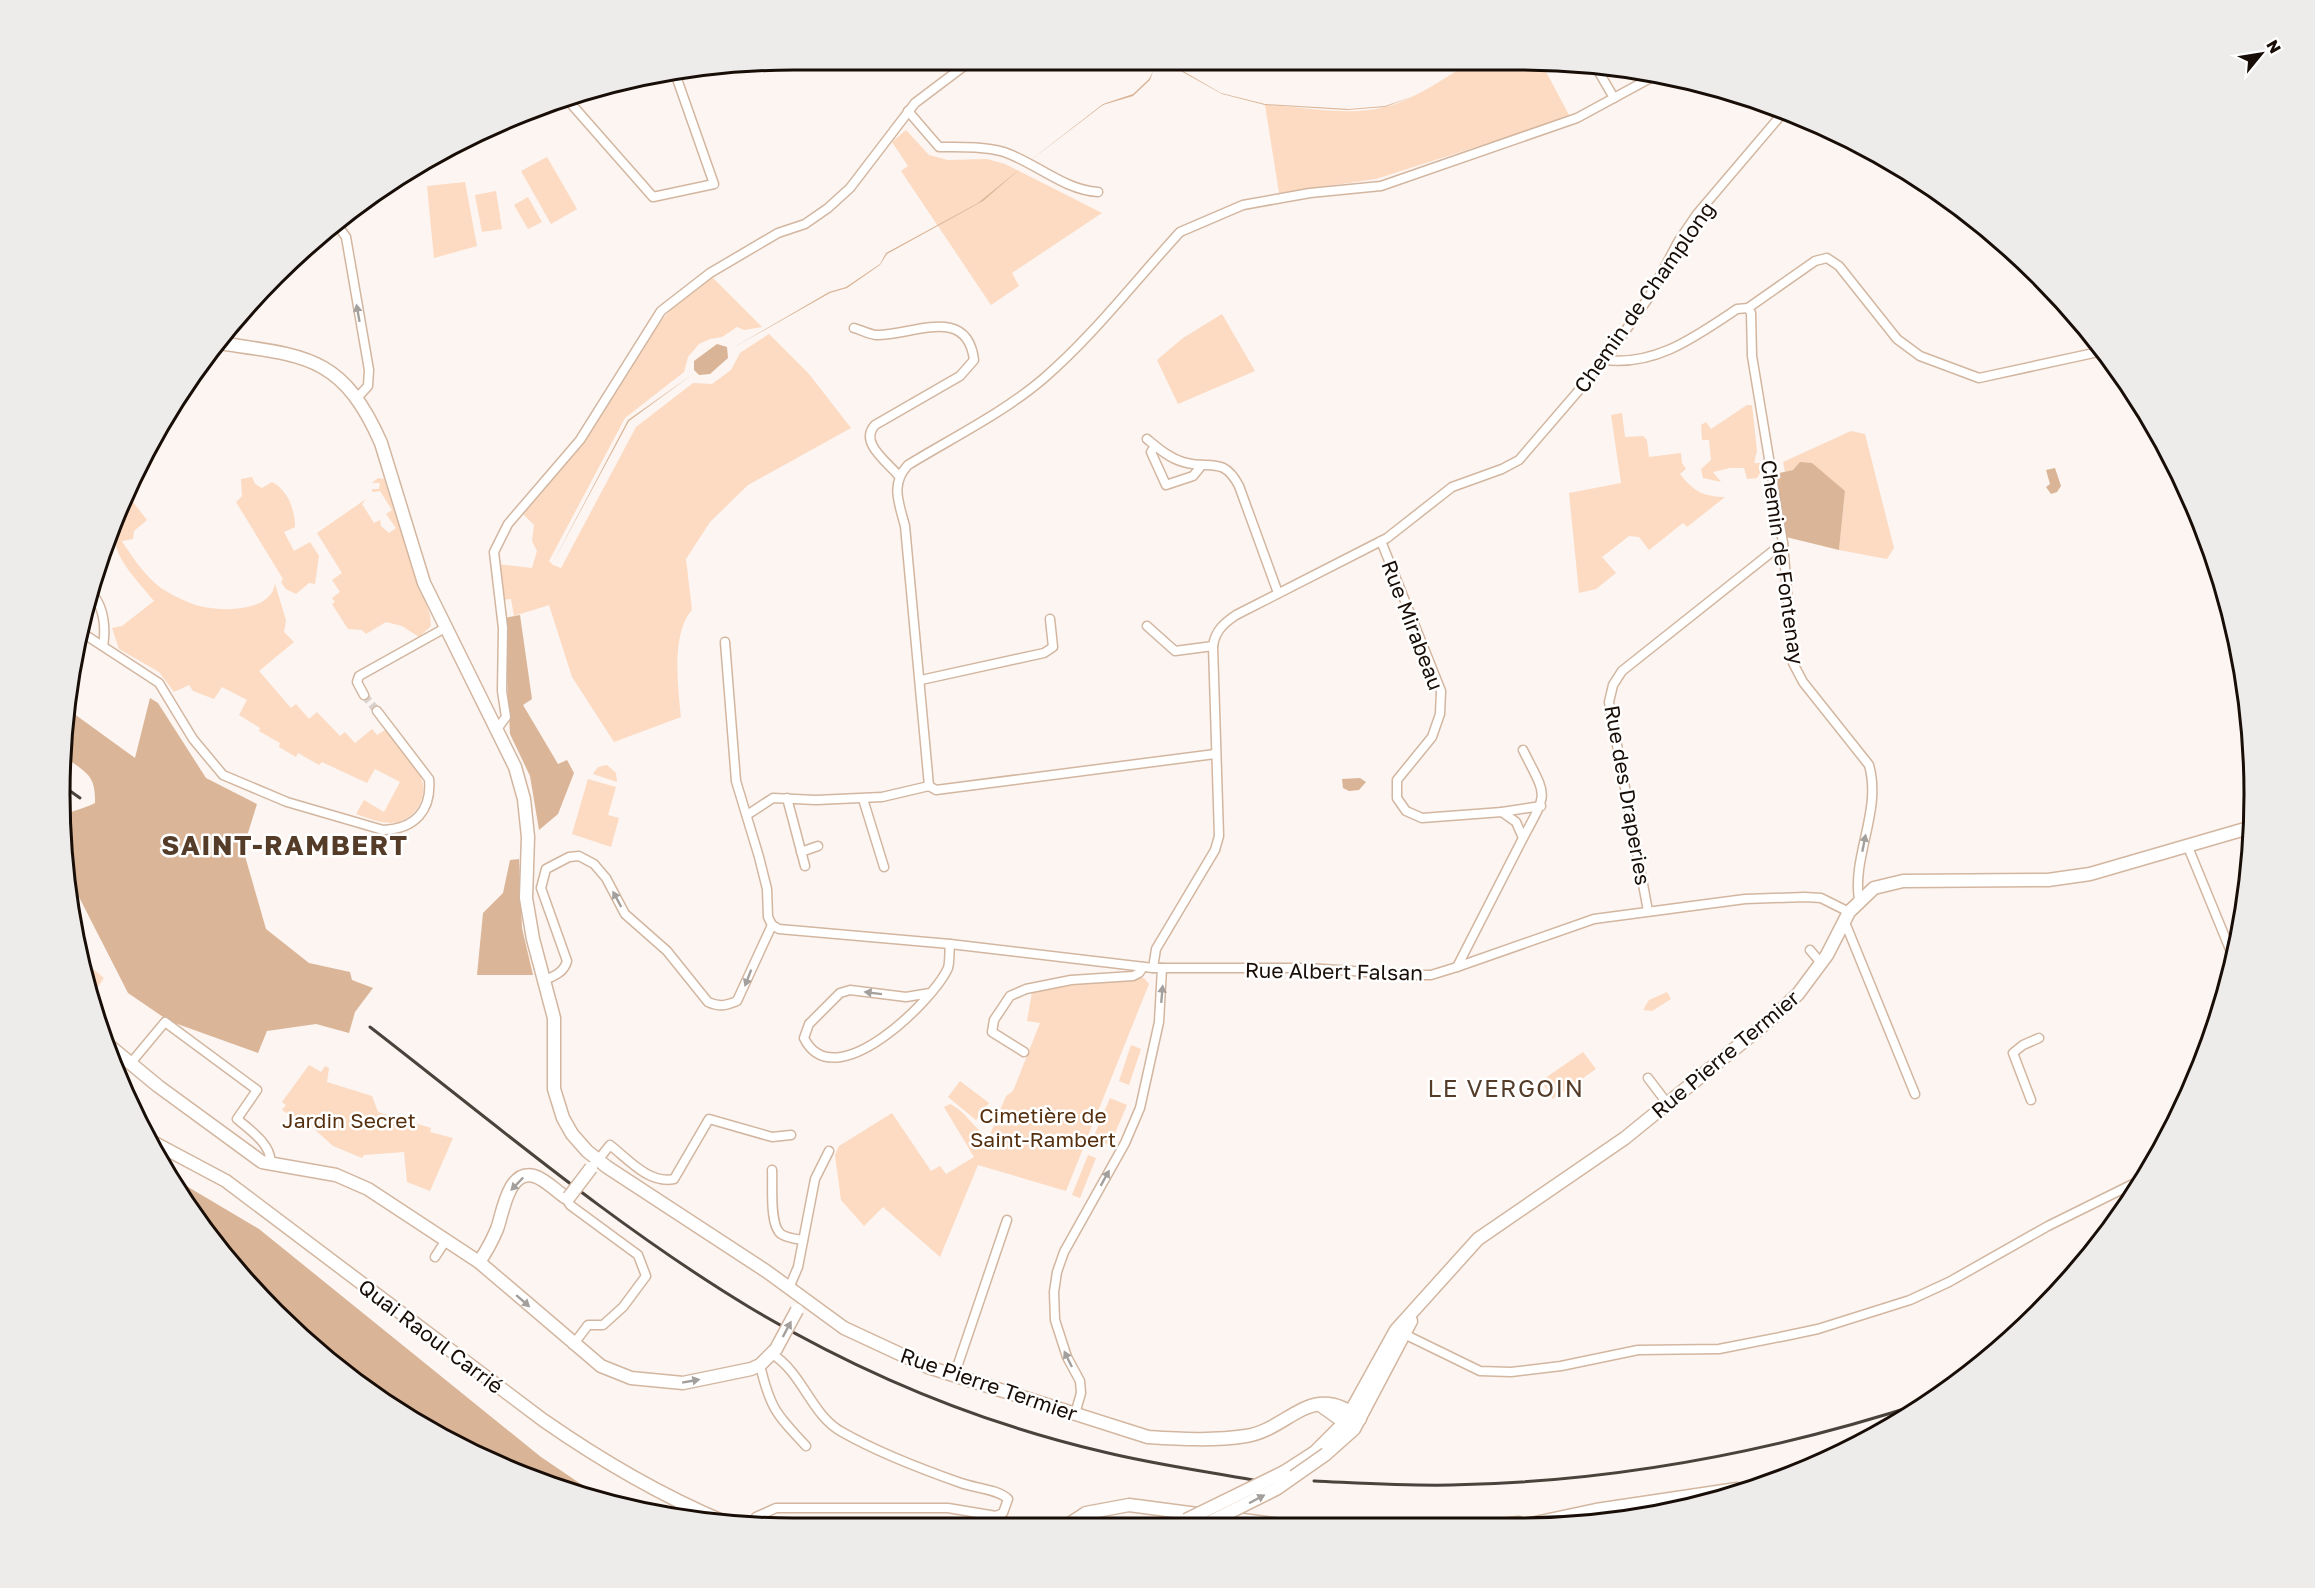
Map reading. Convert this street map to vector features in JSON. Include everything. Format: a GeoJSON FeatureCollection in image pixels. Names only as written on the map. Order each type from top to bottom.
{"type":"FeatureCollection","features":[{"type":"Feature","properties":{"kind":"street"},"geometry":{"type":"LineString","coordinates":[[497,729],[506,717],[502,691],[503,628],[494,552],[508,524],[580,440],[661,311],[710,273],[778,233],[805,224],[850,188],[908,111],[959,70]]}},
{"type":"Feature","properties":{"kind":"street"},"geometry":{"type":"LineString","coordinates":[[1601,76],[1614,98]]}},
{"type":"Feature","properties":{"kind":"street"},"geometry":{"type":"LineString","coordinates":[[573,105],[653,196],[714,184],[680,80]]}},
{"type":"Feature","properties":{"kind":"street"},"geometry":{"type":"LineString","coordinates":[[929,786],[905,526],[896,493],[898,475],[908,465],[1042,381],[1064,360],[1180,232],[1243,205],[1310,193],[1381,186],[1577,118],[1644,81]]}},
{"type":"Feature","properties":{"kind":"street"},"geometry":{"type":"LineString","coordinates":[[908,111],[939,147],[989,148],[1006,153],[1084,191],[1098,192]]}},
{"type":"Feature","properties":{"kind":"street","name":"Chemin de Champlong"},"geometry":{"type":"LineString","coordinates":[[1213,646],[1214,637],[1222,625],[1278,593],[1381,542],[1452,487],[1502,470],[1519,460],[1605,360],[1649,297],[1677,242],[1776,117]]}},
{"type":"Feature","properties":{"kind":"street"},"geometry":{"type":"LineString","coordinates":[[341,230],[346,237],[369,370],[368,386],[357,398]]}},
{"type":"Feature","properties":{"kind":"street"},"geometry":{"type":"LineString","coordinates":[[1605,360],[1623,362],[1672,350],[1737,309],[1748,308],[1815,261],[1827,258],[1839,266],[1897,339],[1920,356],[1980,378],[2094,353]]}},
{"type":"Feature","properties":{"kind":"street","name":"Chemin de Fontenay"},"geometry":{"type":"LineString","coordinates":[[1748,308],[1751,313],[1752,356],[1783,543],[1793,663],[1803,682],[1869,765],[1874,782],[1873,800],[1856,885],[1858,900]]}},
{"type":"Feature","properties":{"kind":"street"},"geometry":{"type":"LineString","coordinates":[[854,328],[875,335],[943,325],[962,335],[972,349],[974,360],[960,376],[875,425],[870,431],[868,436],[873,447],[898,475]]}},
{"type":"Feature","properties":{"kind":"street","name":"Rue Pierre Termier"},"geometry":{"type":"LineString","coordinates":[[228,344],[297,355],[331,372],[357,398],[381,443],[424,583],[515,767],[524,799],[528,837],[526,898],[533,939],[555,1018],[554,1071],[557,1102],[572,1134],[594,1164],[789,1288],[800,1304],[844,1329],[928,1367],[954,1376],[1148,1437],[1179,1439],[1247,1436],[1270,1428],[1300,1409],[1332,1404],[1343,1406],[1353,1421]]}},
{"type":"Feature","properties":{"kind":"street"},"geometry":{"type":"LineString","coordinates":[[1147,439],[1182,462],[1222,466],[1234,477],[1278,593]]}},
{"type":"Feature","properties":{"kind":"street"},"geometry":{"type":"LineString","coordinates":[[1155,446],[1151,452],[1166,485],[1193,476],[1202,465]]}},
{"type":"Feature","properties":{"kind":"street","name":"Rue Mirabeau"},"geometry":{"type":"LineString","coordinates":[[1381,542],[1440,691],[1440,714],[1432,737],[1397,780],[1397,798],[1406,811],[1422,818],[1502,812],[1540,806]]}},
{"type":"Feature","properties":{"kind":"street","name":"Rue des Draperies"},"geometry":{"type":"LineString","coordinates":[[1648,911],[1609,702],[1613,685],[1622,671],[1783,543]]}},
{"type":"Feature","properties":{"kind":"street"},"geometry":{"type":"LineString","coordinates":[[96,602],[102,617],[103,646]]}},
{"type":"Feature","properties":{"kind":"street"},"geometry":{"type":"LineString","coordinates":[[921,680],[1044,653],[1053,647],[1050,619]]}},
{"type":"Feature","properties":{"kind":"street"},"geometry":{"type":"LineString","coordinates":[[1075,1414],[1081,1393],[1080,1382],[1067,1357],[1055,1320],[1054,1292],[1057,1272],[1064,1252],[1125,1143],[1140,1108],[1159,1022],[1156,949],[1215,850],[1219,836],[1213,646],[1174,651],[1147,626]]}},
{"type":"Feature","properties":{"kind":"street"},"geometry":{"type":"LineString","coordinates":[[364,695],[357,682],[359,676],[445,628]]}},
{"type":"Feature","properties":{"kind":"street"},"geometry":{"type":"LineString","coordinates":[[88,636],[159,683],[193,739],[223,775],[287,802],[383,830],[405,827],[415,821],[428,804],[429,779],[423,768],[377,711]]}},
{"type":"Feature","properties":{"kind":"street"},"geometry":{"type":"LineString","coordinates":[[544,980],[565,968],[567,961],[541,888],[546,869],[569,857],[579,856],[594,864],[606,878],[625,914],[667,951],[708,1002],[726,1006],[736,1001],[772,925],[768,917],[767,889],[734,767],[725,642]]}},
{"type":"Feature","properties":{"kind":"street"},"geometry":{"type":"LineString","coordinates":[[1457,967],[1540,806],[1544,793],[1523,750]]}},
{"type":"Feature","properties":{"kind":"street"},"geometry":{"type":"LineString","coordinates":[[929,786],[936,790],[993,784],[1215,754]]}},
{"type":"Feature","properties":{"kind":"street"},"geometry":{"type":"LineString","coordinates":[[747,815],[773,798],[863,799],[921,790],[929,786]]}},
{"type":"Feature","properties":{"kind":"street"},"geometry":{"type":"LineString","coordinates":[[787,798],[805,866]]}},
{"type":"Feature","properties":{"kind":"street"},"geometry":{"type":"LineString","coordinates":[[863,799],[884,867]]}},
{"type":"Feature","properties":{"kind":"street"},"geometry":{"type":"LineString","coordinates":[[1502,812],[1516,822],[1523,838]]}},
{"type":"Feature","properties":{"kind":"street","name":"Rue Pierre Termier"},"geometry":{"type":"LineString","coordinates":[[1213,1518],[1276,1489],[1320,1453],[1353,1421],[1400,1332],[1478,1239],[1625,1138],[1770,1020],[1798,994],[1821,963],[1846,916],[1858,900],[1874,888],[1903,881],[2048,880],[2090,874],[2243,830]]}},
{"type":"Feature","properties":{"kind":"street"},"geometry":{"type":"LineString","coordinates":[[801,852],[818,846]]}},
{"type":"Feature","properties":{"kind":"street"},"geometry":{"type":"LineString","coordinates":[[2188,847],[2228,946]]}},
{"type":"Feature","properties":{"kind":"street","name":"Rue Albert Falsan"},"geometry":{"type":"LineString","coordinates":[[772,925],[779,929],[950,944],[1143,967],[1308,968],[1431,975],[1594,919],[1648,911],[1745,899],[1805,897],[1821,898],[1846,916]]}},
{"type":"Feature","properties":{"kind":"street"},"geometry":{"type":"LineString","coordinates":[[1846,916],[1915,1094]]}},
{"type":"Feature","properties":{"kind":"street"},"geometry":{"type":"LineString","coordinates":[[930,993],[924,992],[906,997],[850,990],[840,993],[809,1024],[804,1038],[816,1053],[833,1056],[849,1054],[883,1040],[929,998],[930,993],[949,966],[950,944]]}},
{"type":"Feature","properties":{"kind":"street"},"geometry":{"type":"LineString","coordinates":[[1810,950],[1821,963]]}},
{"type":"Feature","properties":{"kind":"street"},"geometry":{"type":"LineString","coordinates":[[984,1039],[992,1032],[994,1020],[1010,996],[1026,988],[1071,980],[1133,976],[1139,974],[1143,967]]}},
{"type":"Feature","properties":{"kind":"street"},"geometry":{"type":"LineString","coordinates":[[130,1065],[165,1022],[257,1090],[237,1119],[256,1135],[270,1156],[270,1165]]}},
{"type":"Feature","properties":{"kind":"street"},"geometry":{"type":"LineString","coordinates":[[992,1032],[1024,1052]]}},
{"type":"Feature","properties":{"kind":"street"},"geometry":{"type":"LineString","coordinates":[[2031,1100],[2013,1053],[2016,1048],[2039,1038]]}},
{"type":"Feature","properties":{"kind":"street"},"geometry":{"type":"LineString","coordinates":[[120,1056],[270,1165],[344,1177],[368,1189],[479,1262],[601,1366],[646,1381],[683,1383],[742,1371],[760,1365],[774,1352],[800,1304]]}},
{"type":"Feature","properties":{"kind":"street"},"geometry":{"type":"LineString","coordinates":[[1649,1077],[1667,1102]]}},
{"type":"Feature","properties":{"kind":"street"},"geometry":{"type":"LineString","coordinates":[[567,1197],[610,1145],[652,1178],[662,1181],[674,1179],[709,1119],[772,1137],[791,1135]]}},
{"type":"Feature","properties":{"kind":"street","name":"Quai Raoul Carrié"},"geometry":{"type":"LineString","coordinates":[[162,1147],[226,1181],[543,1420],[587,1450],[644,1484],[701,1511]]}},
{"type":"Feature","properties":{"kind":"street"},"geometry":{"type":"LineString","coordinates":[[789,1288],[798,1267],[815,1179],[829,1151]]}},
{"type":"Feature","properties":{"kind":"street"},"geometry":{"type":"LineString","coordinates":[[772,1170],[774,1221],[777,1230],[783,1236],[803,1240]]}},
{"type":"Feature","properties":{"kind":"street"},"geometry":{"type":"LineString","coordinates":[[479,1262],[497,1228],[508,1194],[518,1179],[531,1175],[567,1197],[570,1205],[638,1255],[646,1276],[623,1307],[603,1325],[588,1325],[573,1344]]}},
{"type":"Feature","properties":{"kind":"street"},"geometry":{"type":"LineString","coordinates":[[1400,1332],[1480,1371],[1511,1372],[1561,1366],[1638,1350],[1719,1349],[1785,1336],[1818,1329],[1910,1300],[1949,1282],[2048,1226],[2129,1186]]}},
{"type":"Feature","properties":{"kind":"street"},"geometry":{"type":"LineString","coordinates":[[954,1376],[1006,1220]]}},
{"type":"Feature","properties":{"kind":"street"},"geometry":{"type":"LineString","coordinates":[[435,1257],[446,1240]]}},
{"type":"Feature","properties":{"kind":"street"},"geometry":{"type":"LineString","coordinates":[[757,1516],[776,1508],[948,1508],[996,1516],[1003,1513],[1008,1499],[1004,1494],[980,1490],[951,1480],[840,1431],[823,1416],[793,1371],[774,1352]]}},
{"type":"Feature","properties":{"kind":"street"},"geometry":{"type":"LineString","coordinates":[[760,1365],[774,1411],[806,1446]]}},
{"type":"Feature","properties":{"kind":"street","name":"Rue Pierre Termier"},"geometry":{"type":"LineString","coordinates":[[1205,1518],[1219,1506],[1320,1453]]}},
{"type":"Feature","properties":{"kind":"street"},"geometry":{"type":"LineString","coordinates":[[1579,1515],[1698,1495]]}},
{"type":"Feature","properties":{"kind":"street"},"geometry":{"type":"LineString","coordinates":[[1078,1518],[1086,1513],[1129,1505],[1227,1518]]}},
{"type":"Feature","properties":{"kind":"green space"},"geometry":{"type":"Polygon","coordinates":[[[1458,70],[1546,71],[1570,117],[1376,179],[1279,193],[1265,105],[1340,111],[1370,110],[1396,104],[1458,70]]]}},
{"type":"Feature","properties":{"kind":"green space"},"geometry":{"type":"Polygon","coordinates":[[[906,130],[929,155],[948,160],[987,159],[1005,164],[1102,213],[1012,273],[1019,286],[991,305],[901,171],[908,166],[892,142],[906,130]]]}},
{"type":"Feature","properties":{"kind":"green space"},"geometry":{"type":"Polygon","coordinates":[[[547,157],[577,209],[551,224],[521,171],[547,157]]]}},
{"type":"Feature","properties":{"kind":"green space"},"geometry":{"type":"Polygon","coordinates":[[[465,182],[477,246],[434,258],[427,186],[465,182]]]}},
{"type":"Feature","properties":{"kind":"green space"},"geometry":{"type":"Polygon","coordinates":[[[496,191],[502,229],[482,232],[475,195],[496,191]]]}},
{"type":"Feature","properties":{"kind":"green space"},"geometry":{"type":"Polygon","coordinates":[[[528,197],[542,222],[528,229],[514,205],[528,197]]]}},
{"type":"Feature","properties":{"kind":"green space"},"geometry":{"type":"Polygon","coordinates":[[[711,276],[762,327],[744,330],[737,327],[722,337],[699,344],[688,357],[684,372],[625,418],[549,561],[561,568],[636,427],[693,383],[712,384],[731,370],[740,353],[769,334],[809,374],[851,428],[748,485],[710,522],[686,559],[692,610],[685,620],[678,646],[681,717],[614,742],[572,677],[549,605],[514,616],[511,599],[502,600],[498,564],[532,568],[537,551],[532,541],[534,525],[523,514],[583,442],[654,330],[675,304],[711,276]]]}},
{"type":"Feature","properties":{"kind":"green space"},"geometry":{"type":"Polygon","coordinates":[[[1222,314],[1255,371],[1178,404],[1157,360],[1183,338],[1222,314]]]}},
{"type":"Feature","properties":{"kind":"green space"},"geometry":{"type":"Polygon","coordinates":[[[1747,405],[1752,405],[1757,451],[1754,463],[1760,463],[1761,471],[1757,478],[1747,479],[1744,468],[1730,468],[1713,472],[1721,482],[1703,478],[1701,469],[1711,460],[1709,440],[1702,440],[1701,425],[1706,422],[1711,429],[1747,405]]]}},
{"type":"Feature","properties":{"kind":"green space"},"geometry":{"type":"Polygon","coordinates":[[[1622,413],[1625,437],[1643,436],[1647,440],[1649,457],[1681,453],[1682,463],[1686,469],[1680,474],[1690,485],[1705,494],[1725,497],[1687,527],[1683,523],[1649,550],[1639,537],[1629,536],[1602,557],[1616,573],[1596,589],[1579,593],[1569,493],[1621,483],[1611,415],[1622,413]]]}},
{"type":"Feature","properties":{"kind":"green space"},"geometry":{"type":"Polygon","coordinates":[[[1851,431],[1865,434],[1894,548],[1887,559],[1839,550],[1845,491],[1793,470],[1785,472],[1783,462],[1851,431]]]}},
{"type":"Feature","properties":{"kind":"green space"},"geometry":{"type":"Polygon","coordinates":[[[252,477],[255,484],[262,488],[272,482],[286,495],[294,514],[295,527],[284,532],[294,551],[310,542],[319,556],[315,584],[309,583],[296,594],[286,589],[281,582],[283,579],[236,502],[242,496],[241,479],[252,477]]]}},
{"type":"Feature","properties":{"kind":"green space"},"geometry":{"type":"Polygon","coordinates":[[[378,478],[384,479],[430,615],[431,626],[419,637],[402,626],[386,622],[366,634],[362,630],[348,629],[332,604],[335,602],[332,598],[340,592],[332,580],[342,573],[317,533],[366,499],[362,504],[374,523],[380,520],[381,526],[389,533],[396,528],[386,514],[392,510],[380,491],[372,492],[372,489],[379,489],[380,483],[372,483],[378,478]]]}},
{"type":"Feature","properties":{"kind":"green space"},"geometry":{"type":"Polygon","coordinates":[[[133,502],[147,520],[134,531],[133,539],[122,541],[145,573],[161,588],[200,606],[225,609],[252,606],[263,601],[271,594],[275,584],[286,620],[284,632],[294,642],[259,671],[291,708],[296,704],[309,719],[317,712],[340,736],[345,732],[355,743],[372,729],[377,735],[385,730],[409,757],[423,783],[422,799],[414,812],[408,818],[392,823],[356,814],[364,800],[384,812],[400,782],[375,769],[367,783],[322,762],[319,765],[298,753],[296,757],[279,747],[280,743],[259,731],[260,728],[239,715],[247,700],[222,687],[214,699],[193,691],[189,685],[174,692],[159,672],[119,649],[112,628],[122,626],[154,601],[126,567],[115,545],[133,502]]]}},
{"type":"Feature","properties":{"kind":"green space"},"geometry":{"type":"Polygon","coordinates":[[[607,765],[616,773],[617,782],[593,774],[598,767],[607,765]]]}},
{"type":"Feature","properties":{"kind":"green space"},"geometry":{"type":"Polygon","coordinates":[[[588,779],[616,787],[608,815],[619,818],[611,847],[572,834],[588,779]]]}},
{"type":"Feature","properties":{"kind":"green space"},"geometry":{"type":"Polygon","coordinates":[[[92,968],[104,978],[97,988],[92,968]]]}},
{"type":"Feature","properties":{"kind":"green space","name":"Cimetière de Saint-Rambert"},"geometry":{"type":"Polygon","coordinates":[[[1144,978],[1149,984],[1066,1191],[978,1165],[940,1257],[883,1207],[864,1226],[841,1200],[835,1155],[839,1146],[892,1113],[931,1171],[940,1166],[946,1174],[974,1157],[944,1107],[950,1104],[956,1107],[983,1134],[989,1137],[1006,1096],[1013,1091],[1040,1023],[1027,1021],[1032,992],[1086,981],[1144,978]]]}},
{"type":"Feature","properties":{"kind":"green space"},"geometry":{"type":"Polygon","coordinates":[[[1667,992],[1671,999],[1652,1011],[1643,1010],[1649,1000],[1667,992]]]}},
{"type":"Feature","properties":{"kind":"green space"},"geometry":{"type":"Polygon","coordinates":[[[1131,1045],[1141,1049],[1129,1085],[1119,1081],[1131,1045]]]}},
{"type":"Feature","properties":{"kind":"green space"},"geometry":{"type":"Polygon","coordinates":[[[1583,1052],[1596,1069],[1553,1099],[1541,1081],[1583,1052]]]}},
{"type":"Feature","properties":{"kind":"green space","name":"Jardin Secret"},"geometry":{"type":"Polygon","coordinates":[[[309,1065],[321,1072],[325,1066],[329,1068],[327,1082],[372,1096],[378,1112],[431,1128],[430,1132],[453,1138],[430,1191],[407,1182],[404,1152],[364,1155],[362,1158],[333,1146],[312,1127],[291,1120],[293,1117],[282,1110],[286,1105],[282,1102],[309,1065]]]}},
{"type":"Feature","properties":{"kind":"green space"},"geometry":{"type":"Polygon","coordinates":[[[960,1081],[989,1103],[976,1120],[948,1097],[960,1081]]]}},
{"type":"Feature","properties":{"kind":"green space"},"geometry":{"type":"Polygon","coordinates":[[[1110,1098],[1127,1105],[1110,1145],[1093,1138],[1110,1098]]]}},
{"type":"Feature","properties":{"kind":"green space"},"geometry":{"type":"Polygon","coordinates":[[[1088,1155],[1096,1158],[1080,1198],[1072,1195],[1088,1155]]]}},
{"type":"Feature","properties":{"kind":"shaded area"},"geometry":{"type":"Polygon","coordinates":[[[1179,70],[1221,93],[1265,104],[1349,109],[1385,106],[1414,96],[1385,107],[1347,110],[1265,105],[1222,94],[1179,70]]]}},
{"type":"Feature","properties":{"kind":"shaded area"},"geometry":{"type":"Polygon","coordinates":[[[1153,71],[1150,80],[1133,96],[1103,105],[1023,166],[1103,104],[1133,94],[1149,79],[1153,71]]]}},
{"type":"Feature","properties":{"kind":"shaded area"},"geometry":{"type":"Polygon","coordinates":[[[1020,169],[983,201],[887,254],[880,265],[847,288],[830,293],[731,349],[829,292],[846,287],[880,264],[886,253],[978,203],[1020,169]]]}},
{"type":"Feature","properties":{"kind":"shaded area"},"geometry":{"type":"Polygon","coordinates":[[[717,344],[727,347],[728,358],[710,374],[699,375],[694,370],[694,361],[717,344]]]}},
{"type":"Feature","properties":{"kind":"shaded area"},"geometry":{"type":"Polygon","coordinates":[[[693,374],[629,421],[552,564],[628,420],[693,374]]]}},
{"type":"Feature","properties":{"kind":"shaded area"},"geometry":{"type":"Polygon","coordinates":[[[1800,462],[1812,463],[1845,491],[1839,550],[1786,537],[1775,474],[1793,470],[1800,462]]]}},
{"type":"Feature","properties":{"kind":"shaded area"},"geometry":{"type":"Polygon","coordinates":[[[2055,468],[2061,486],[2057,492],[2051,494],[2046,487],[2050,484],[2046,470],[2055,468]]]}},
{"type":"Feature","properties":{"kind":"shaded area"},"geometry":{"type":"Polygon","coordinates":[[[520,615],[532,699],[523,705],[558,764],[567,760],[574,773],[558,814],[539,830],[530,776],[510,734],[504,618],[520,615]]]}},
{"type":"Feature","properties":{"kind":"shaded area"},"geometry":{"type":"Polygon","coordinates":[[[150,698],[158,703],[206,778],[257,804],[243,849],[266,929],[309,963],[350,972],[352,980],[373,988],[355,1012],[349,1033],[316,1024],[267,1031],[258,1053],[169,1021],[128,993],[78,895],[71,813],[95,803],[95,793],[91,779],[71,761],[75,715],[135,758],[150,698]]]}},
{"type":"Feature","properties":{"kind":"shaded area"},"geometry":{"type":"Polygon","coordinates":[[[1360,778],[1366,782],[1359,790],[1349,791],[1343,788],[1342,779],[1360,778]]]}},
{"type":"Feature","properties":{"kind":"shaded area"},"geometry":{"type":"Polygon","coordinates":[[[519,859],[522,928],[533,975],[477,975],[483,913],[503,893],[510,860],[519,859]]]}},
{"type":"Feature","properties":{"kind":"shaded area"},"geometry":{"type":"Polygon","coordinates":[[[185,1185],[259,1229],[541,1457],[584,1486],[517,1462],[474,1443],[392,1396],[354,1368],[282,1306],[220,1234],[185,1185]]]}},
{"type":"Feature","properties":{"kind":"tunnel"},"geometry":{"type":"LineString","coordinates":[[364,695],[377,711]]}},
{"type":"Feature","properties":{"kind":"railway"},"geometry":{"type":"LineString","coordinates":[[70,791],[80,798]]}},
{"type":"Feature","properties":{"kind":"railway"},"geometry":{"type":"LineString","coordinates":[[370,1027],[556,1173],[651,1243],[699,1276],[790,1331],[921,1393],[1012,1426],[1122,1456],[1253,1480]]}},
{"type":"Feature","properties":{"kind":"railway"},"geometry":{"type":"LineString","coordinates":[[1314,1481],[1451,1485],[1511,1483],[1632,1471],[1810,1436],[1901,1410]]}},
{"type":"Feature","properties":{"kind":"district","name":"SAINT-RAMBERT"},"geometry":{"type":"Point","coordinates":[285,845]}},
{"type":"Feature","properties":{"kind":"district","name":"LE VERGOIN"},"geometry":{"type":"Point","coordinates":[1506,1087]}}]}
